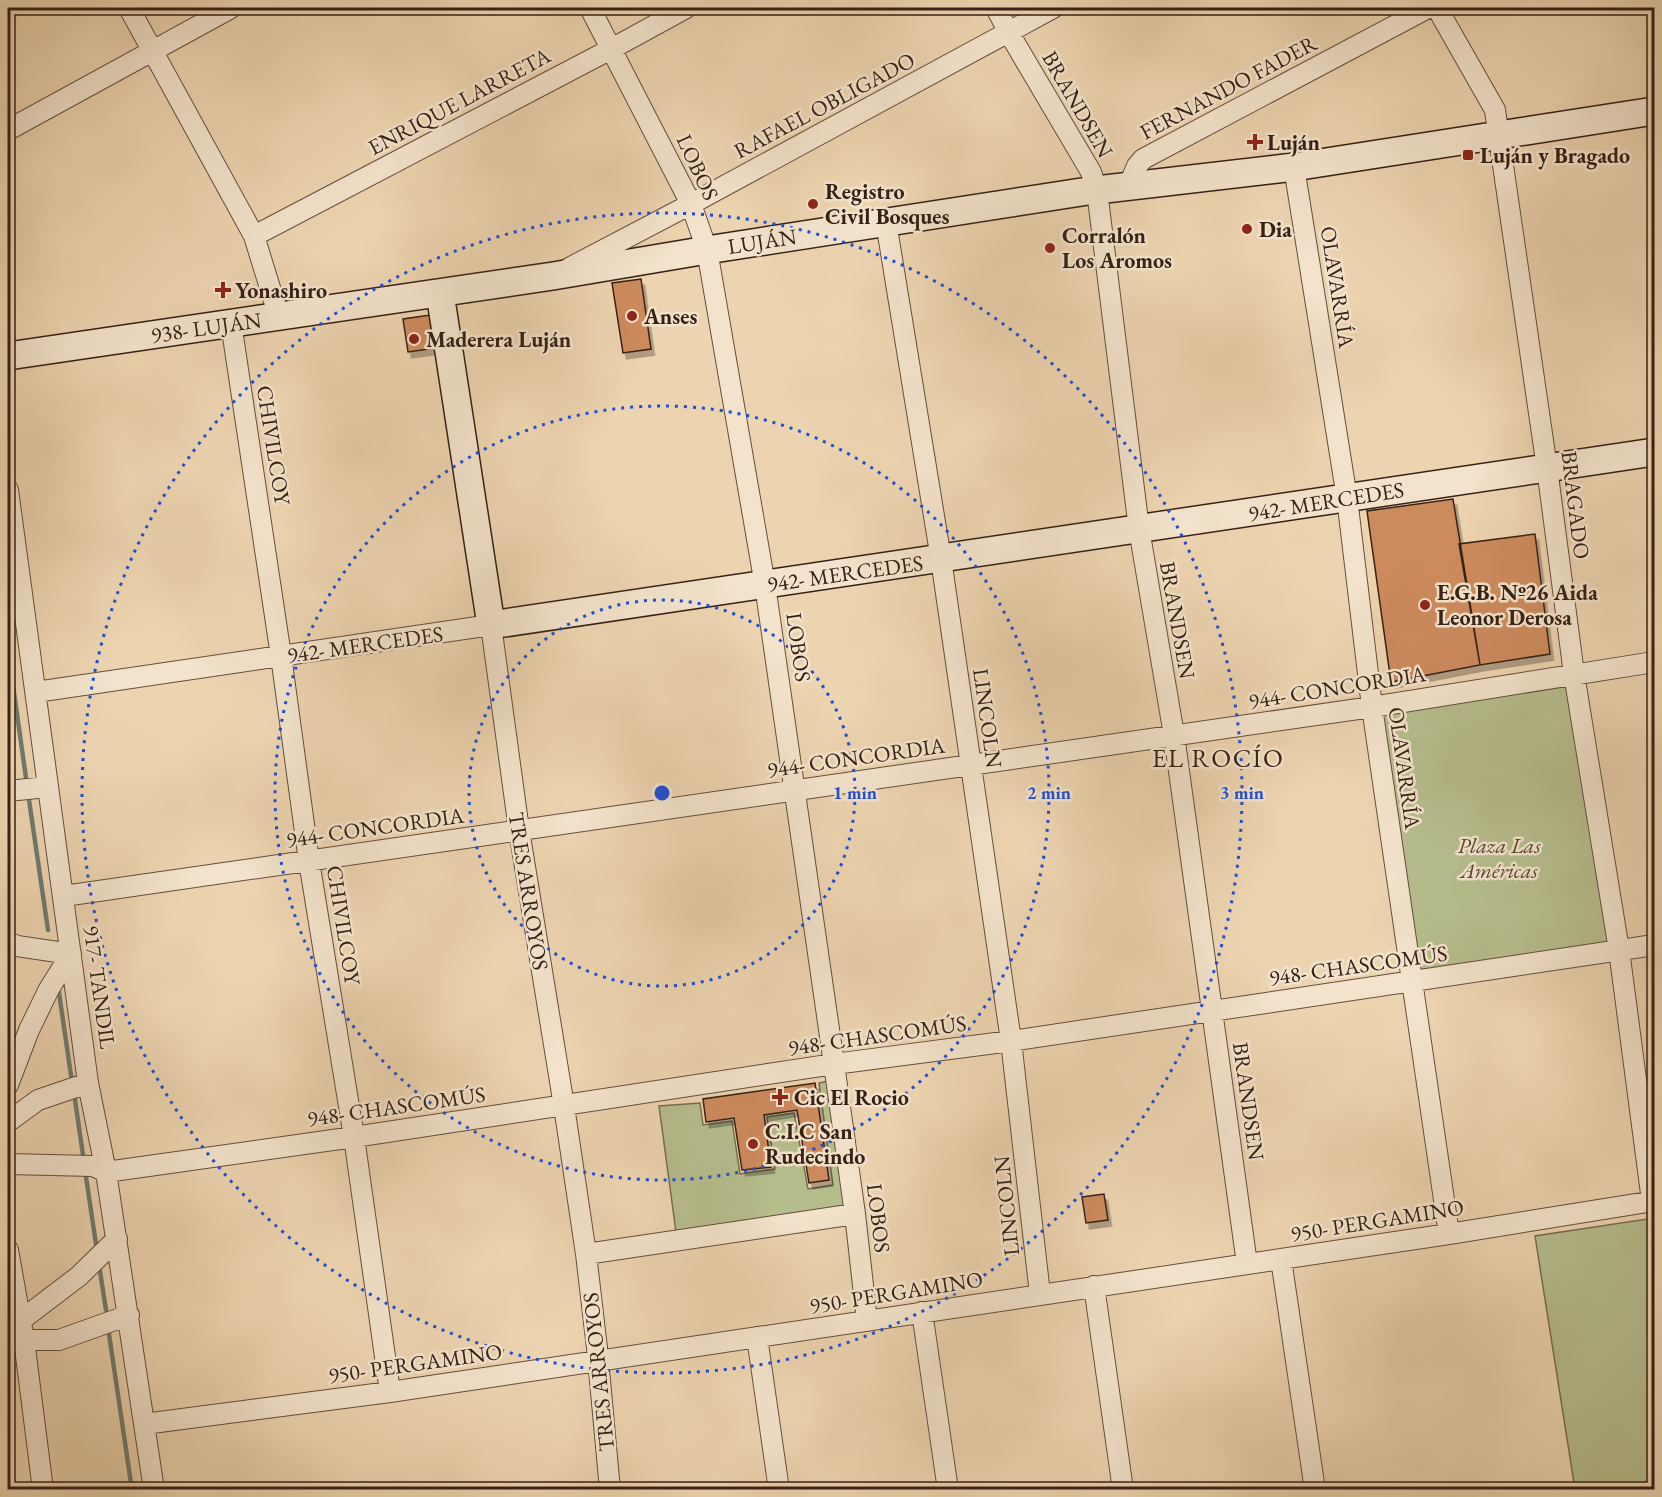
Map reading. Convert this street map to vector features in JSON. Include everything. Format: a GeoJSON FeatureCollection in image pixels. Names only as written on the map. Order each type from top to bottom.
{"type":"FeatureCollection","features":[{"type":"Feature","properties":{"kind":"main road","name":"LUJÁN"},"geometry":{"type":"LineString","coordinates":[[440,293],[886,222],[1097,191],[1294,167],[1654,111]]}},
{"type":"Feature","properties":{"kind":"main road","name":"938- LUJÁN"},"geometry":{"type":"LineString","coordinates":[[8,356],[440,293]]}},
{"type":"Feature","properties":{"kind":"main road","name":"TRES ARROYOS"},"geometry":{"type":"LineString","coordinates":[[440,293],[491,625]]}},
{"type":"Feature","properties":{"kind":"main road","name":"942- MERCEDES"},"geometry":{"type":"LineString","coordinates":[[491,625],[1654,452]]}},
{"type":"Feature","properties":{"kind":"street"},"geometry":{"type":"LineString","coordinates":[[129,8],[254,236],[279,317]]}},
{"type":"Feature","properties":{"kind":"street"},"geometry":{"type":"LineString","coordinates":[[8,130],[231,8]]}},
{"type":"Feature","properties":{"kind":"street","name":"LOBOS"},"geometry":{"type":"LineString","coordinates":[[590,8],[613,48],[691,204],[707,250],[765,585],[855,1214],[867,1321]]}},
{"type":"Feature","properties":{"kind":"street","name":"ENRIQUE LARRETA"},"geometry":{"type":"LineString","coordinates":[[254,236],[687,8]]}},
{"type":"Feature","properties":{"kind":"street","name":"BRANDSEN"},"geometry":{"type":"LineString","coordinates":[[996,8],[1091,172],[1097,191],[1138,529],[1174,735],[1247,1264]]}},
{"type":"Feature","properties":{"kind":"street","name":"RAFAEL OBLIGADO"},"geometry":{"type":"LineString","coordinates":[[553,276],[1053,8]]}},
{"type":"Feature","properties":{"kind":"street","name":"FERNANDO FADER"},"geometry":{"type":"LineString","coordinates":[[1128,187],[1137,166],[1143,159],[1428,8]]}},
{"type":"Feature","properties":{"kind":"street","name":"BRAGADO"},"geometry":{"type":"LineString","coordinates":[[1437,8],[1495,110],[1500,135],[1574,674],[1619,950],[1653,1201]]}},
{"type":"Feature","properties":{"kind":"street","name":"OLAVARRÍA"},"geometry":{"type":"LineString","coordinates":[[1294,167],[1347,498],[1372,707],[1449,1234]]}},
{"type":"Feature","properties":{"kind":"street","name":"LINCOLN"},"geometry":{"type":"LineString","coordinates":[[886,222],[941,559],[1011,1041],[1040,1294]]}},
{"type":"Feature","properties":{"kind":"street","name":"CHIVILCOY"},"geometry":{"type":"LineString","coordinates":[[231,323],[309,861],[354,1137],[390,1392]]}},
{"type":"Feature","properties":{"kind":"street","name":"917- TANDIL"},"geometry":{"type":"LineString","coordinates":[[8,490],[36,692],[28,789],[64,896],[72,954],[78,1086],[106,1172],[154,1490]]}},
{"type":"Feature","properties":{"kind":"street","name":"942- MERCEDES"},"geometry":{"type":"LineString","coordinates":[[36,692],[491,625]]}},
{"type":"Feature","properties":{"kind":"street","name":"TRES ARROYOS"},"geometry":{"type":"LineString","coordinates":[[491,625],[519,830],[586,1254],[610,1490]]}},
{"type":"Feature","properties":{"kind":"street","name":"944- CONCORDIA"},"geometry":{"type":"LineString","coordinates":[[64,896],[1372,707],[1654,662]]}},
{"type":"Feature","properties":{"kind":"street"},"geometry":{"type":"LineString","coordinates":[[8,942],[17,946],[72,954],[49,989],[29,1030],[8,1085]]}},
{"type":"Feature","properties":{"kind":"street","name":"948- CHASCOMÚS"},"geometry":{"type":"LineString","coordinates":[[106,1172],[1654,945]]}},
{"type":"Feature","properties":{"kind":"street"},"geometry":{"type":"LineString","coordinates":[[8,1122],[38,1100],[78,1086]]}},
{"type":"Feature","properties":{"kind":"street"},"geometry":{"type":"LineString","coordinates":[[8,1164],[93,1166],[106,1172]]}},
{"type":"Feature","properties":{"kind":"street","name":"950- PERGAMINO"},"geometry":{"type":"LineString","coordinates":[[144,1424],[390,1392],[1449,1234],[1653,1201]]}},
{"type":"Feature","properties":{"kind":"street"},"geometry":{"type":"LineString","coordinates":[[586,1254],[855,1214]]}},
{"type":"Feature","properties":{"kind":"street"},"geometry":{"type":"LineString","coordinates":[[17,1334],[117,1239]]}},
{"type":"Feature","properties":{"kind":"street"},"geometry":{"type":"LineString","coordinates":[[8,1250],[17,1334],[43,1490]]}},
{"type":"Feature","properties":{"kind":"street"},"geometry":{"type":"LineString","coordinates":[[1281,1258],[1315,1490]]}},
{"type":"Feature","properties":{"kind":"street"},"geometry":{"type":"LineString","coordinates":[[1094,1286],[1123,1490]]}},
{"type":"Feature","properties":{"kind":"street"},"geometry":{"type":"LineString","coordinates":[[922,1312],[948,1490]]}},
{"type":"Feature","properties":{"kind":"street"},"geometry":{"type":"LineString","coordinates":[[17,1334],[59,1340],[129,1316]]}},
{"type":"Feature","properties":{"kind":"street"},"geometry":{"type":"LineString","coordinates":[[757,1337],[779,1490]]}},
{"type":"Feature","properties":{"kind":"green space","name":"Plaza Las Américas"},"geometry":{"type":"Polygon","coordinates":[[[1574,674],[1619,950],[1412,982],[1372,707],[1574,674]]]}},
{"type":"Feature","properties":{"kind":"green space"},"geometry":{"type":"Polygon","coordinates":[[[828,1081],[846,1208],[676,1232],[659,1106],[700,1103],[703,1125],[732,1121],[740,1174],[775,1169],[767,1117],[794,1113],[808,1189],[833,1185],[819,1083],[828,1081]]]}},
{"type":"Feature","properties":{"kind":"green space"},"geometry":{"type":"Polygon","coordinates":[[[1654,1218],[1654,1489],[1575,1489],[1535,1236],[1654,1218]]]}},
{"type":"Feature","properties":{"kind":"building","name":"Anses"},"geometry":{"type":"Polygon","coordinates":[[[641,279],[651,349],[623,353],[612,283],[641,279]]]}},
{"type":"Feature","properties":{"kind":"building"},"geometry":{"type":"Polygon","coordinates":[[[430,315],[436,348],[408,352],[403,319],[430,315]]]}},
{"type":"Feature","properties":{"kind":"building","name":"E.G.B. Nº26 Aida Leonor Derosa"},"geometry":{"type":"Polygon","coordinates":[[[1453,499],[1480,665],[1391,682],[1367,511],[1453,499]]]}},
{"type":"Feature","properties":{"kind":"building"},"geometry":{"type":"Polygon","coordinates":[[[1535,534],[1550,654],[1480,665],[1459,544],[1535,534]]]}},
{"type":"Feature","properties":{"kind":"building","name":"C.I.C San Rudecindo"},"geometry":{"type":"Polygon","coordinates":[[[815,1083],[829,1180],[809,1183],[797,1110],[764,1115],[771,1167],[742,1170],[734,1118],[706,1122],[703,1099],[815,1083]]]}},
{"type":"Feature","properties":{"kind":"building"},"geometry":{"type":"Polygon","coordinates":[[[1104,1194],[1108,1220],[1086,1223],[1082,1197],[1104,1194]]]}},
{"type":"Feature","properties":{"kind":"waterway"},"geometry":{"type":"LineString","coordinates":[[8,650],[27,785]]}},
{"type":"Feature","properties":{"kind":"waterway"},"geometry":{"type":"LineString","coordinates":[[28,793],[48,930]]}},
{"type":"Feature","properties":{"kind":"waterway"},"geometry":{"type":"LineString","coordinates":[[58,986],[72,1082]]}},
{"type":"Feature","properties":{"kind":"waterway"},"geometry":{"type":"LineString","coordinates":[[74,1093],[84,1162]]}},
{"type":"Feature","properties":{"kind":"waterway"},"geometry":{"type":"LineString","coordinates":[[85,1170],[97,1251]]}},
{"type":"Feature","properties":{"kind":"waterway"},"geometry":{"type":"LineString","coordinates":[[99,1265],[106,1310]]}},
{"type":"Feature","properties":{"kind":"waterway"},"geometry":{"type":"LineString","coordinates":[[109,1334],[132,1490]]}},
{"type":"Feature","properties":{"kind":"place","name":"Luján"},"geometry":{"type":"Point","coordinates":[1255,142]}},
{"type":"Feature","properties":{"kind":"place","name":"Luján y Bragado"},"geometry":{"type":"Point","coordinates":[1468,155]}},
{"type":"Feature","properties":{"kind":"place","name":"Registro Civil Bosques"},"geometry":{"type":"Point","coordinates":[813,204]}},
{"type":"Feature","properties":{"kind":"place","name":"Dia"},"geometry":{"type":"Point","coordinates":[1247,229]}},
{"type":"Feature","properties":{"kind":"place","name":"Corralón Los Aromos"},"geometry":{"type":"Point","coordinates":[1050,248]}},
{"type":"Feature","properties":{"kind":"place","name":"Yonashiro"},"geometry":{"type":"Point","coordinates":[223,290]}},
{"type":"Feature","properties":{"kind":"place","name":"Anses"},"geometry":{"type":"Point","coordinates":[632,316]}},
{"type":"Feature","properties":{"kind":"place","name":"Maderera Luján"},"geometry":{"type":"Point","coordinates":[414,339]}},
{"type":"Feature","properties":{"kind":"place","name":"E.G.B. Nº26 Aida Leonor Derosa"},"geometry":{"type":"Point","coordinates":[1425,605]}},
{"type":"Feature","properties":{"kind":"place","name":"Cic El Rocio"},"geometry":{"type":"Point","coordinates":[780,1097]}},
{"type":"Feature","properties":{"kind":"place","name":"C.I.C San Rudecindo"},"geometry":{"type":"Point","coordinates":[753,1144]}},
{"type":"Feature","properties":{"kind":"district","name":"EL ROCÍO"},"geometry":{"type":"Point","coordinates":[1218,758]}}]}
